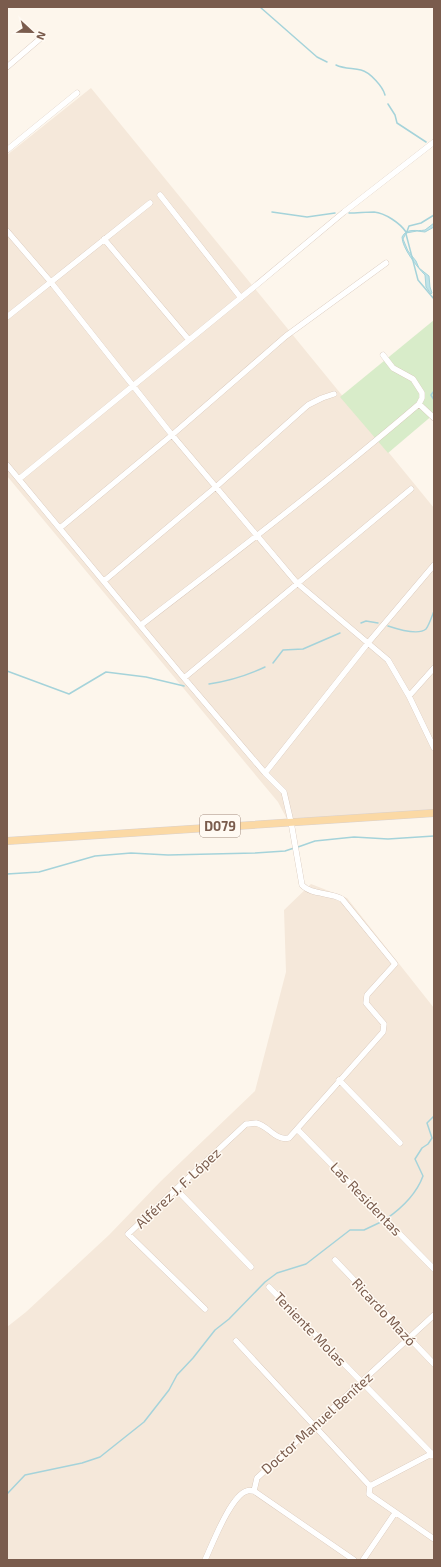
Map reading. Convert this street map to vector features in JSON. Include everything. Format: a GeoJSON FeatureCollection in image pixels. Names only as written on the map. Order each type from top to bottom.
{"type":"FeatureCollection","features":[{"type":"Feature","properties":{"kind":"main road","name":"D079"},"geometry":{"type":"LineString","coordinates":[[7,841],[434,813]]}},
{"type":"Feature","properties":{"kind":"street"},"geometry":{"type":"LineString","coordinates":[[7,67],[42,36]]}},
{"type":"Feature","properties":{"kind":"street"},"geometry":{"type":"LineString","coordinates":[[7,150],[77,93]]}},
{"type":"Feature","properties":{"kind":"street"},"geometry":{"type":"LineString","coordinates":[[19,479],[344,212],[434,142]]}},
{"type":"Feature","properties":{"kind":"street"},"geometry":{"type":"LineString","coordinates":[[160,195],[241,298]]}},
{"type":"Feature","properties":{"kind":"street"},"geometry":{"type":"LineString","coordinates":[[7,317],[50,281],[150,203]]}},
{"type":"Feature","properties":{"kind":"street"},"geometry":{"type":"LineString","coordinates":[[7,231],[50,281],[172,435],[217,486],[297,583],[388,660],[409,696],[434,748]]}},
{"type":"Feature","properties":{"kind":"street"},"geometry":{"type":"LineString","coordinates":[[104,239],[189,340]]}},
{"type":"Feature","properties":{"kind":"street"},"geometry":{"type":"LineString","coordinates":[[60,528],[172,435],[286,336],[386,263]]}},
{"type":"Feature","properties":{"kind":"street"},"geometry":{"type":"LineString","coordinates":[[141,625],[257,536],[419,404],[422,398],[422,393],[413,379],[393,368],[383,354]]}},
{"type":"Feature","properties":{"kind":"street"},"geometry":{"type":"LineString","coordinates":[[104,581],[217,486],[308,406],[322,398],[334,394]]}},
{"type":"Feature","properties":{"kind":"street"},"geometry":{"type":"LineString","coordinates":[[419,404],[434,418]]}},
{"type":"Feature","properties":{"kind":"street"},"geometry":{"type":"LineString","coordinates":[[7,465],[184,678],[265,773],[284,792],[302,885],[305,889],[336,895],[342,899],[395,964],[367,994],[366,1003],[384,1024],[383,1032],[297,1129]]}},
{"type":"Feature","properties":{"kind":"street"},"geometry":{"type":"LineString","coordinates":[[184,678],[411,489]]}},
{"type":"Feature","properties":{"kind":"street"},"geometry":{"type":"LineString","coordinates":[[265,773],[368,643],[434,565]]}},
{"type":"Feature","properties":{"kind":"street"},"geometry":{"type":"LineString","coordinates":[[409,696],[434,668]]}},
{"type":"Feature","properties":{"kind":"street"},"geometry":{"type":"LineString","coordinates":[[339,1080],[400,1144]]}},
{"type":"Feature","properties":{"kind":"street","name":"Alférez J. F. López"},"geometry":{"type":"LineString","coordinates":[[205,1309],[128,1234],[246,1124],[256,1123],[266,1128],[278,1138],[283,1139],[288,1138],[297,1129]]}},
{"type":"Feature","properties":{"kind":"street","name":"Las Residentas"},"geometry":{"type":"LineString","coordinates":[[297,1129],[434,1270]]}},
{"type":"Feature","properties":{"kind":"street"},"geometry":{"type":"LineString","coordinates":[[176,1190],[252,1267]]}},
{"type":"Feature","properties":{"kind":"street","name":"Ricardo Mazó"},"geometry":{"type":"LineString","coordinates":[[335,1260],[434,1364]]}},
{"type":"Feature","properties":{"kind":"street","name":"Teniente Molas"},"geometry":{"type":"LineString","coordinates":[[269,1287],[361,1383],[433,1454]]}},
{"type":"Feature","properties":{"kind":"street","name":"Doctor Manuel Benítez"},"geometry":{"type":"LineString","coordinates":[[205,1560],[232,1504],[239,1496],[247,1491],[254,1491],[257,1478],[434,1315]]}},
{"type":"Feature","properties":{"kind":"street"},"geometry":{"type":"LineString","coordinates":[[236,1341],[370,1486],[369,1494],[434,1539]]}},
{"type":"Feature","properties":{"kind":"street"},"geometry":{"type":"LineString","coordinates":[[370,1486],[433,1454]]}},
{"type":"Feature","properties":{"kind":"street"},"geometry":{"type":"LineString","coordinates":[[254,1491],[354,1560]]}},
{"type":"Feature","properties":{"kind":"street"},"geometry":{"type":"LineString","coordinates":[[363,1560],[395,1512]]}},
{"type":"Feature","properties":{"kind":"shaded area"},"geometry":{"type":"Polygon","coordinates":[[[91,88],[434,508],[434,815],[289,823],[278,802],[7,476],[7,155],[91,88]]]}},
{"type":"Feature","properties":{"kind":"shaded area"},"geometry":{"type":"Polygon","coordinates":[[[311,884],[347,898],[434,1008],[434,1560],[7,1560],[7,1327],[26,1312],[109,1235],[161,1181],[255,1091],[286,972],[284,910],[311,884]]]}},
{"type":"Feature","properties":{"kind":"green space"},"geometry":{"type":"Polygon","coordinates":[[[434,320],[434,414],[388,453],[340,397],[434,320]]]}},
{"type":"Feature","properties":{"kind":"water"},"geometry":{"type":"Polygon","coordinates":[[[434,223],[434,227],[425,232],[417,231],[406,233],[403,239],[408,251],[416,261],[419,268],[429,276],[431,294],[426,287],[425,275],[418,267],[414,262],[407,252],[402,237],[406,232],[412,230],[425,230],[434,223]]]}},
{"type":"Feature","properties":{"kind":"waterway"},"geometry":{"type":"LineString","coordinates":[[260,7],[317,57],[327,62]]}},
{"type":"Feature","properties":{"kind":"waterway"},"geometry":{"type":"LineString","coordinates":[[336,65],[365,71],[376,80],[385,95]]}},
{"type":"Feature","properties":{"kind":"waterway"},"geometry":{"type":"LineString","coordinates":[[388,104],[395,115],[397,123],[426,142]]}},
{"type":"Feature","properties":{"kind":"waterway"},"geometry":{"type":"LineString","coordinates":[[272,212],[307,217],[335,213]]}},
{"type":"Feature","properties":{"kind":"waterway"},"geometry":{"type":"LineString","coordinates":[[349,213],[374,212],[383,214],[400,225],[406,232]]}},
{"type":"Feature","properties":{"kind":"waterway"},"geometry":{"type":"LineString","coordinates":[[434,215],[421,223],[409,226],[406,234],[418,280],[434,299]]}},
{"type":"Feature","properties":{"kind":"waterway"},"geometry":{"type":"LineString","coordinates":[[434,391],[431,395],[434,400]]}},
{"type":"Feature","properties":{"kind":"waterway"},"geometry":{"type":"LineString","coordinates":[[388,626],[413,632],[422,631],[426,629],[434,611]]}},
{"type":"Feature","properties":{"kind":"waterway"},"geometry":{"type":"LineString","coordinates":[[361,623],[366,621],[378,623]]}},
{"type":"Feature","properties":{"kind":"waterway"},"geometry":{"type":"LineString","coordinates":[[273,663],[283,650],[303,649],[340,633]]}},
{"type":"Feature","properties":{"kind":"waterway"},"geometry":{"type":"LineString","coordinates":[[209,684],[237,678],[265,667]]}},
{"type":"Feature","properties":{"kind":"waterway"},"geometry":{"type":"LineString","coordinates":[[7,671],[69,694],[106,672],[146,677],[184,686]]}},
{"type":"Feature","properties":{"kind":"waterway"},"geometry":{"type":"LineString","coordinates":[[298,847],[315,841],[354,837],[388,839],[434,836]]}},
{"type":"Feature","properties":{"kind":"waterway"},"geometry":{"type":"LineString","coordinates":[[7,874],[39,872],[95,856],[131,853],[168,855],[255,853],[285,851],[294,848]]}},
{"type":"Feature","properties":{"kind":"waterway"},"geometry":{"type":"LineString","coordinates":[[386,1219],[408,1200],[420,1183],[423,1176],[415,1159],[422,1148],[428,1144],[432,1138],[427,1123],[434,1116]]}},
{"type":"Feature","properties":{"kind":"waterway"},"geometry":{"type":"LineString","coordinates":[[7,1494],[25,1475],[82,1463],[100,1457],[144,1422],[169,1390],[177,1375],[193,1358],[215,1330],[229,1319],[265,1282],[277,1273],[306,1264],[350,1230],[364,1230],[383,1221]]}}]}
